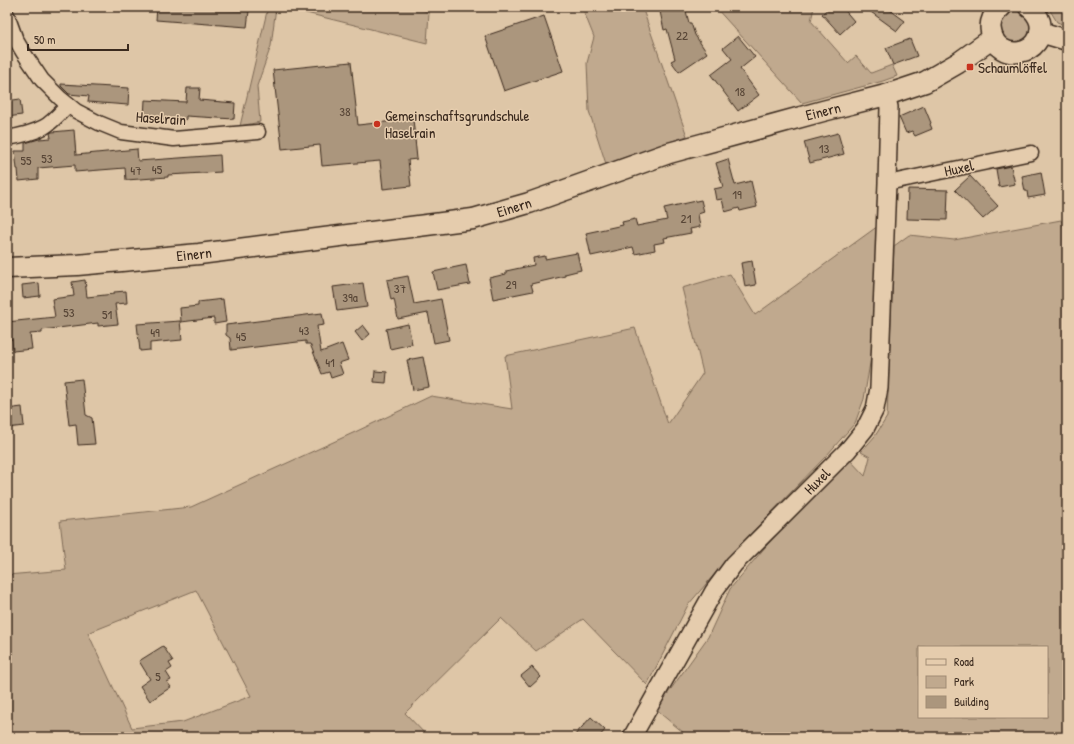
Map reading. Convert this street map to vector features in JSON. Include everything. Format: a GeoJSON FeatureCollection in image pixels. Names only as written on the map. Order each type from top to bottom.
{"type":"FeatureCollection","features":[{"type":"Feature","properties":{"kind":"main road"},"geometry":{"type":"LineString","coordinates":[[1001,7],[996,12],[991,22],[991,33],[1001,48],[1006,51],[1019,52],[1025,51],[1035,43],[1040,32],[1039,19],[1036,13],[1029,7]]}},
{"type":"Feature","properties":{"kind":"main road"},"geometry":{"type":"LineString","coordinates":[[1040,32],[1067,40]]}},
{"type":"Feature","properties":{"kind":"main road","name":"Einern"},"geometry":{"type":"LineString","coordinates":[[7,268],[77,265],[199,254],[473,219],[529,203],[669,153],[886,95],[925,82],[970,55],[993,38]]}},
{"type":"Feature","properties":{"kind":"street","name":"Haselrain"},"geometry":{"type":"LineString","coordinates":[[7,15],[16,40],[42,80],[68,105],[82,114],[120,132],[174,139],[258,132]]}},
{"type":"Feature","properties":{"kind":"street","name":"Huxel"},"geometry":{"type":"LineString","coordinates":[[632,737],[718,586],[734,564],[848,450],[865,429],[875,409],[879,388],[887,183],[889,107],[886,95]]}},
{"type":"Feature","properties":{"kind":"street"},"geometry":{"type":"LineString","coordinates":[[7,138],[25,135],[45,127],[68,105]]}},
{"type":"Feature","properties":{"kind":"street","name":"Huxel"},"geometry":{"type":"LineString","coordinates":[[887,183],[1031,153]]}},
{"type":"Feature","properties":{"kind":"green space"},"geometry":{"type":"Polygon","coordinates":[[[268,7],[276,7],[271,46],[257,86],[260,122],[240,126],[268,7]]]}},
{"type":"Feature","properties":{"kind":"green space"},"geometry":{"type":"Polygon","coordinates":[[[282,7],[416,7],[429,13],[427,43],[282,7]]]}},
{"type":"Feature","properties":{"kind":"green space"},"geometry":{"type":"Polygon","coordinates":[[[582,7],[642,7],[687,136],[606,164],[589,111],[587,63],[594,37],[582,7]]]}},
{"type":"Feature","properties":{"kind":"green space"},"geometry":{"type":"Polygon","coordinates":[[[715,7],[814,7],[811,21],[848,63],[856,56],[871,73],[892,65],[897,76],[802,103],[715,7]]]}},
{"type":"Feature","properties":{"kind":"green space"},"geometry":{"type":"Polygon","coordinates":[[[1048,7],[1067,7],[1067,26],[1057,22],[1048,7]]]}},
{"type":"Feature","properties":{"kind":"green space"},"geometry":{"type":"Polygon","coordinates":[[[1012,12],[1022,13],[1032,25],[1029,37],[1016,44],[1003,39],[1001,30],[1002,20],[1007,14],[1012,12]]]}},
{"type":"Feature","properties":{"kind":"green space"},"geometry":{"type":"Polygon","coordinates":[[[1061,220],[1067,235],[1067,737],[689,737],[656,710],[708,637],[730,589],[777,533],[850,460],[865,476],[870,457],[861,452],[875,436],[887,417],[894,246],[909,235],[954,240],[1061,220]]]}},
{"type":"Feature","properties":{"kind":"green space"},"geometry":{"type":"Polygon","coordinates":[[[878,226],[871,357],[864,399],[855,423],[827,455],[737,548],[688,605],[647,685],[583,619],[536,651],[501,618],[405,713],[428,737],[7,737],[7,575],[66,570],[60,521],[191,507],[431,396],[512,409],[505,356],[635,328],[668,424],[703,373],[682,288],[730,274],[755,315],[878,226]],[[196,590],[88,633],[132,728],[183,722],[251,696],[196,590]]]}},
{"type":"Feature","properties":{"kind":"building"},"geometry":{"type":"Polygon","coordinates":[[[157,7],[187,7],[249,11],[247,27],[156,20],[157,7]]]}},
{"type":"Feature","properties":{"kind":"building"},"geometry":{"type":"Polygon","coordinates":[[[659,7],[685,7],[689,23],[691,23],[695,35],[707,53],[679,72],[671,61],[675,59],[667,29],[664,30],[659,7]]]}},
{"type":"Feature","properties":{"kind":"building"},"geometry":{"type":"Polygon","coordinates":[[[830,7],[842,7],[854,21],[840,34],[822,14],[830,7]]]}},
{"type":"Feature","properties":{"kind":"building"},"geometry":{"type":"Polygon","coordinates":[[[864,7],[886,7],[905,21],[897,31],[864,7]]]}},
{"type":"Feature","properties":{"kind":"building"},"geometry":{"type":"Polygon","coordinates":[[[544,16],[563,71],[504,91],[485,36],[544,16]]]}},
{"type":"Feature","properties":{"kind":"building"},"geometry":{"type":"Polygon","coordinates":[[[738,36],[755,57],[740,69],[759,95],[738,111],[711,75],[732,59],[723,48],[738,36]]]}},
{"type":"Feature","properties":{"kind":"building"},"geometry":{"type":"Polygon","coordinates":[[[910,39],[917,56],[893,65],[886,48],[910,39]]]}},
{"type":"Feature","properties":{"kind":"building"},"geometry":{"type":"Polygon","coordinates":[[[351,62],[358,125],[413,119],[417,159],[408,160],[411,186],[383,189],[380,161],[322,166],[320,145],[282,149],[273,70],[351,62]]]}},
{"type":"Feature","properties":{"kind":"building"},"geometry":{"type":"Polygon","coordinates":[[[61,84],[129,88],[128,105],[88,102],[89,96],[69,94],[61,86],[61,84]]]}},
{"type":"Feature","properties":{"kind":"building"},"geometry":{"type":"Polygon","coordinates":[[[187,88],[200,88],[199,100],[235,103],[234,119],[186,116],[186,120],[144,118],[145,100],[186,102],[187,88]]]}},
{"type":"Feature","properties":{"kind":"building"},"geometry":{"type":"Polygon","coordinates":[[[20,99],[22,115],[7,117],[7,101],[20,99]]]}},
{"type":"Feature","properties":{"kind":"building"},"geometry":{"type":"Polygon","coordinates":[[[924,106],[932,129],[915,136],[912,131],[906,133],[899,117],[924,106]]]}},
{"type":"Feature","properties":{"kind":"building"},"geometry":{"type":"Polygon","coordinates":[[[74,130],[76,155],[137,149],[138,161],[220,155],[221,172],[168,175],[168,177],[126,180],[125,168],[75,172],[75,165],[38,168],[38,179],[19,181],[15,151],[25,151],[25,143],[39,139],[51,138],[50,133],[52,132],[74,130]]]}},
{"type":"Feature","properties":{"kind":"building"},"geometry":{"type":"Polygon","coordinates":[[[838,133],[844,154],[810,163],[804,142],[838,133]]]}},
{"type":"Feature","properties":{"kind":"building"},"geometry":{"type":"Polygon","coordinates":[[[728,159],[735,185],[751,181],[757,207],[740,211],[739,208],[725,212],[722,199],[716,200],[714,189],[723,187],[716,163],[728,159]]]}},
{"type":"Feature","properties":{"kind":"building"},"geometry":{"type":"Polygon","coordinates":[[[1011,166],[1015,184],[999,187],[996,169],[1011,166]]]}},
{"type":"Feature","properties":{"kind":"building"},"geometry":{"type":"Polygon","coordinates":[[[1041,172],[1045,195],[1028,198],[1022,176],[1041,172]]]}},
{"type":"Feature","properties":{"kind":"building"},"geometry":{"type":"Polygon","coordinates":[[[970,176],[998,206],[983,219],[955,190],[970,176]]]}},
{"type":"Feature","properties":{"kind":"building"},"geometry":{"type":"Polygon","coordinates":[[[908,189],[948,190],[947,220],[907,219],[908,189]]]}},
{"type":"Feature","properties":{"kind":"building"},"geometry":{"type":"Polygon","coordinates":[[[701,200],[704,212],[698,214],[700,227],[690,229],[691,233],[664,238],[665,242],[654,244],[655,250],[635,254],[633,247],[591,256],[586,233],[623,225],[622,222],[635,219],[637,226],[667,220],[664,208],[701,200]]]}},
{"type":"Feature","properties":{"kind":"building"},"geometry":{"type":"Polygon","coordinates":[[[577,253],[581,270],[565,274],[565,276],[531,284],[533,291],[493,299],[489,278],[506,274],[506,271],[534,265],[533,258],[545,256],[545,259],[577,253]]]}},
{"type":"Feature","properties":{"kind":"building"},"geometry":{"type":"Polygon","coordinates":[[[752,261],[756,285],[745,287],[741,263],[752,261]]]}},
{"type":"Feature","properties":{"kind":"building"},"geometry":{"type":"Polygon","coordinates":[[[466,265],[470,284],[437,290],[433,272],[466,265]]]}},
{"type":"Feature","properties":{"kind":"building"},"geometry":{"type":"Polygon","coordinates":[[[408,276],[414,304],[441,299],[449,340],[434,343],[428,313],[398,319],[394,299],[391,300],[387,280],[408,276]]]}},
{"type":"Feature","properties":{"kind":"building"},"geometry":{"type":"Polygon","coordinates":[[[85,280],[87,297],[126,291],[127,303],[115,304],[118,324],[98,326],[98,323],[42,330],[42,333],[30,334],[32,349],[13,351],[12,339],[7,340],[7,322],[55,317],[52,299],[74,296],[72,282],[85,280]]]}},
{"type":"Feature","properties":{"kind":"building"},"geometry":{"type":"Polygon","coordinates":[[[39,283],[40,296],[23,298],[22,285],[39,283]]]}},
{"type":"Feature","properties":{"kind":"building"},"geometry":{"type":"Polygon","coordinates":[[[363,283],[367,307],[337,311],[333,287],[363,283]]]}},
{"type":"Feature","properties":{"kind":"building"},"geometry":{"type":"Polygon","coordinates":[[[223,299],[226,322],[214,324],[214,318],[181,322],[180,308],[198,306],[198,302],[223,299]]]}},
{"type":"Feature","properties":{"kind":"building"},"geometry":{"type":"Polygon","coordinates":[[[322,313],[324,325],[317,326],[321,352],[342,344],[348,360],[339,363],[343,374],[331,378],[329,372],[322,374],[310,344],[306,344],[306,341],[231,350],[230,338],[226,335],[226,325],[322,313]]]}},
{"type":"Feature","properties":{"kind":"building"},"geometry":{"type":"Polygon","coordinates":[[[180,321],[182,340],[150,343],[150,350],[140,351],[137,324],[180,321]]]}},
{"type":"Feature","properties":{"kind":"building"},"geometry":{"type":"Polygon","coordinates":[[[408,324],[412,344],[390,349],[386,329],[408,324]]]}},
{"type":"Feature","properties":{"kind":"building"},"geometry":{"type":"Polygon","coordinates":[[[363,325],[370,334],[362,341],[355,332],[363,325]]]}},
{"type":"Feature","properties":{"kind":"building"},"geometry":{"type":"Polygon","coordinates":[[[423,357],[429,387],[413,390],[407,360],[423,357]]]}},
{"type":"Feature","properties":{"kind":"building"},"geometry":{"type":"Polygon","coordinates":[[[375,371],[387,372],[386,383],[374,382],[375,371]]]}},
{"type":"Feature","properties":{"kind":"building"},"geometry":{"type":"Polygon","coordinates":[[[82,379],[86,415],[92,418],[95,444],[78,445],[76,424],[69,425],[64,381],[82,379]]]}},
{"type":"Feature","properties":{"kind":"building"},"geometry":{"type":"Polygon","coordinates":[[[22,407],[24,426],[7,428],[7,409],[22,407]]]}},
{"type":"Feature","properties":{"kind":"building"},"geometry":{"type":"Polygon","coordinates":[[[163,646],[173,661],[169,663],[172,668],[166,672],[171,680],[167,682],[171,687],[150,701],[140,686],[150,679],[139,661],[163,646]]]}},
{"type":"Feature","properties":{"kind":"building"},"geometry":{"type":"Polygon","coordinates":[[[532,667],[541,677],[530,687],[521,676],[532,667]]]}},
{"type":"Feature","properties":{"kind":"building"},"geometry":{"type":"Polygon","coordinates":[[[591,717],[605,730],[599,737],[573,737],[591,717]]]}},
{"type":"Feature","properties":{"kind":"place","name":"Schaumlöffel"},"geometry":{"type":"Point","coordinates":[970,67]}},
{"type":"Feature","properties":{"kind":"place","name":"Gemeinschaftsgrundschule Haselrain"},"geometry":{"type":"Point","coordinates":[377,124]}}]}
